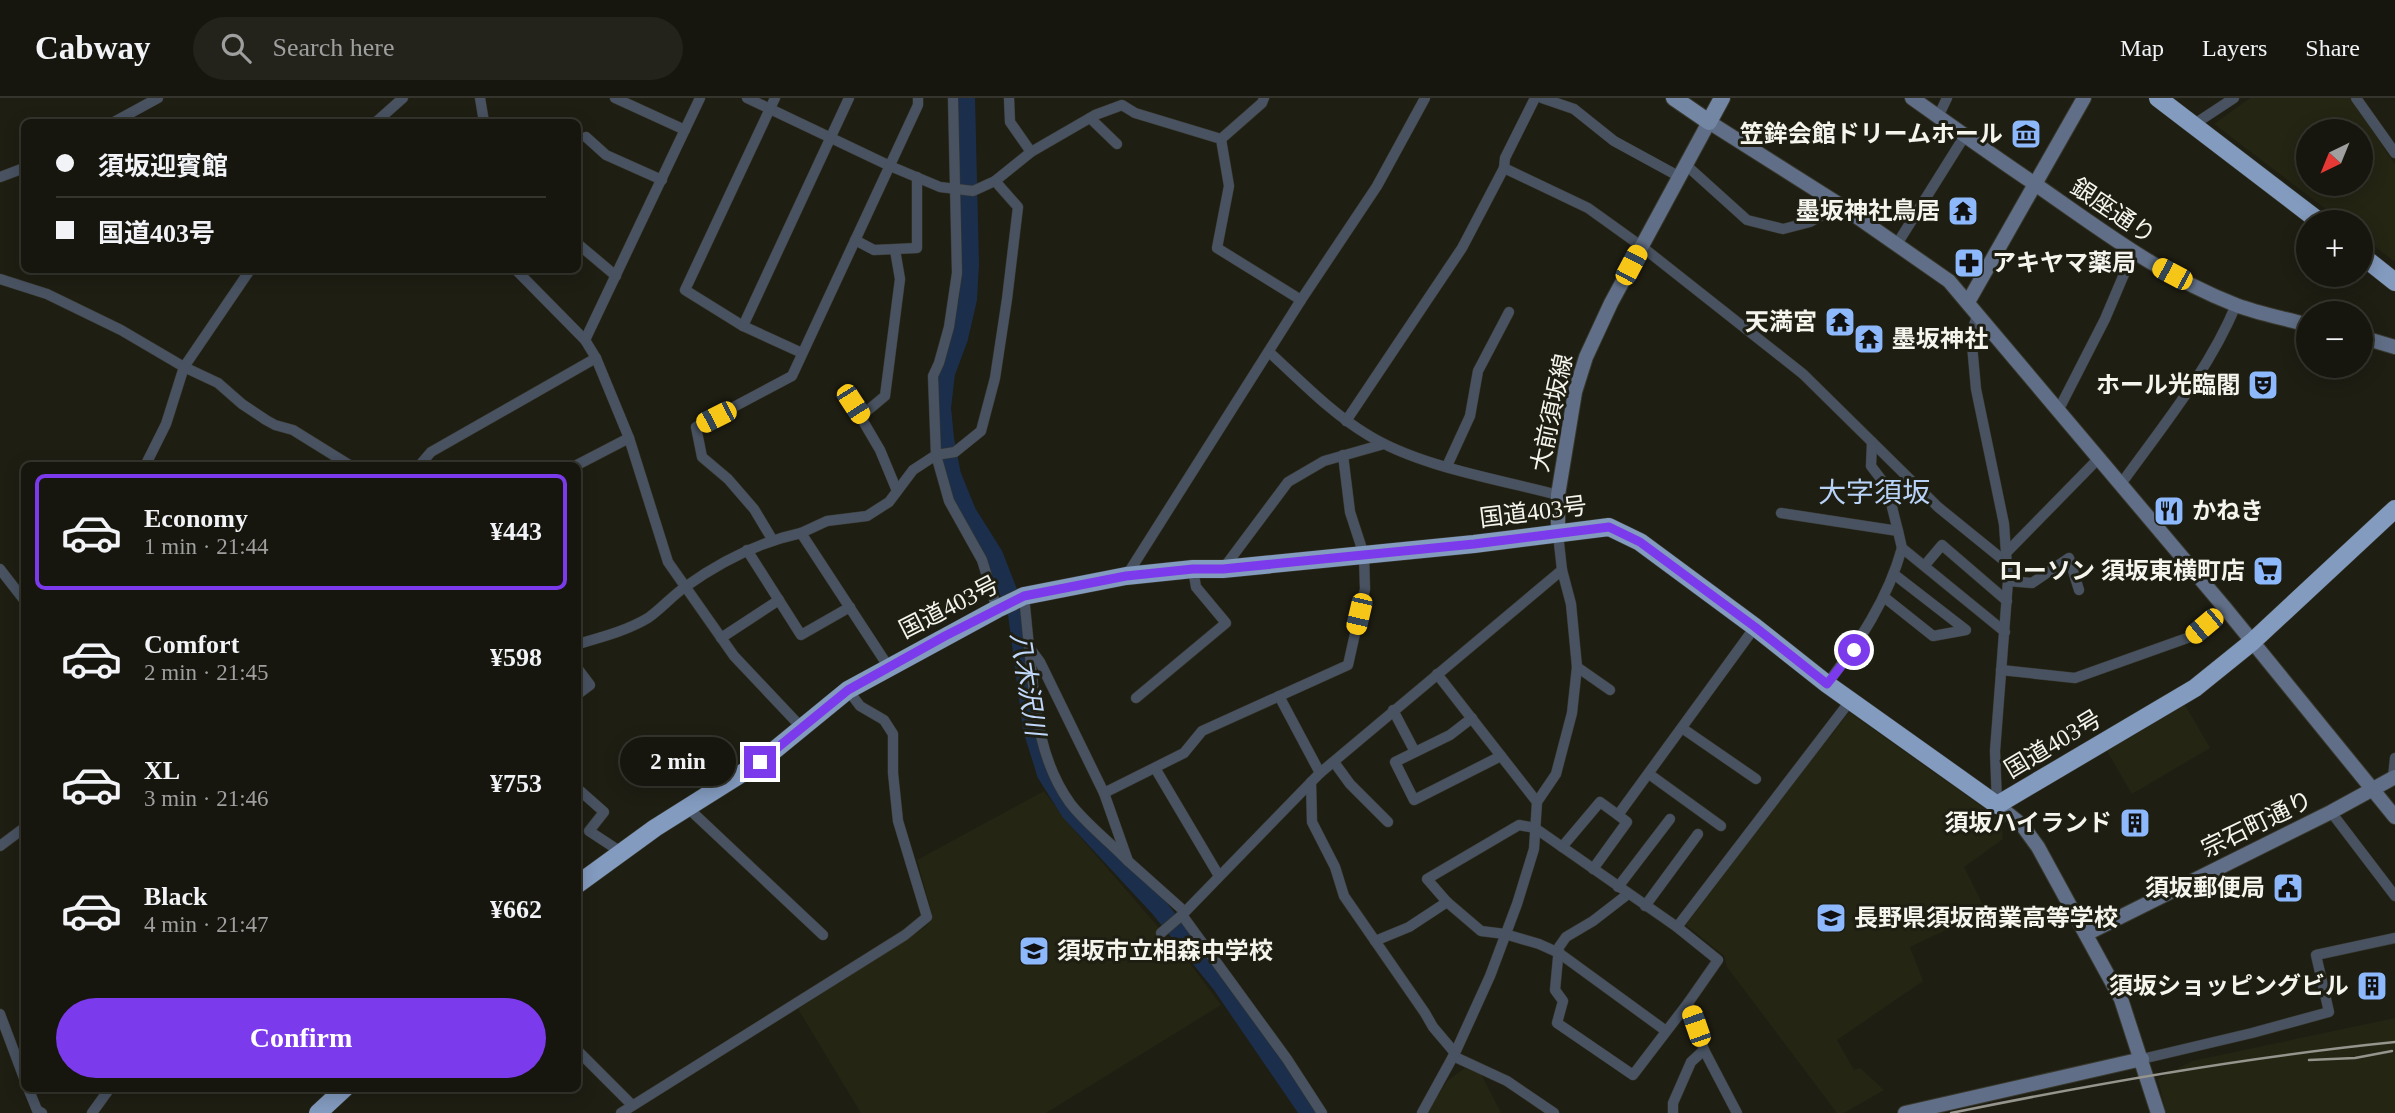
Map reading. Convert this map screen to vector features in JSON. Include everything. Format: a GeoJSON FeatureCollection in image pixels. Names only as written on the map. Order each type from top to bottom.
{"type":"FeatureCollection","features":[{"type":"Feature","properties":{"kind":"highway"},"geometry":{"type":"LineString","coordinates":[[2158,98],[2304,210]]}},
{"type":"Feature","properties":{"kind":"highway"},"geometry":{"type":"LineString","coordinates":[[2373,265],[2395,282]]}},
{"type":"Feature","properties":{"kind":"highway","name":"国道403号"},"geometry":{"type":"LineString","coordinates":[[581,882],[621,852],[760,762],[848,690],[888,666],[1024,596],[1126,576],[1364,555],[1609,527],[1640,542],[1850,701],[1997,805],[2195,688],[2252,642],[2395,509]]}},
{"type":"Feature","properties":{"kind":"highway"},"geometry":{"type":"LineString","coordinates":[[318,1113],[341,1092]]}},
{"type":"Feature","properties":{"kind":"main road"},"geometry":{"type":"LineString","coordinates":[[1674,98],[1840,205],[1949,281],[2225,608],[2395,817]]}},
{"type":"Feature","properties":{"kind":"main road"},"geometry":{"type":"LineString","coordinates":[[1709,122],[1722,98]]}},
{"type":"Feature","properties":{"kind":"main road","name":"銀座通り"},"geometry":{"type":"LineString","coordinates":[[1912,98],[2133,253],[2199,289],[2236,305],[2266,316],[2296,322]]}},
{"type":"Feature","properties":{"kind":"main road"},"geometry":{"type":"LineString","coordinates":[[1973,307],[2035,185],[2084,98]]}},
{"type":"Feature","properties":{"kind":"main road","name":"大前須坂線"},"geometry":{"type":"LineString","coordinates":[[1558,534],[1558,495],[1575,392],[1586,357],[1611,303],[1709,122]]}},
{"type":"Feature","properties":{"kind":"main road"},"geometry":{"type":"LineString","coordinates":[[2373,341],[2395,347]]}},
{"type":"Feature","properties":{"kind":"main road","name":"宗石町通り"},"geometry":{"type":"LineString","coordinates":[[2086,934],[2331,812],[2394,777]]}},
{"type":"Feature","properties":{"kind":"main road"},"geometry":{"type":"LineString","coordinates":[[1997,805],[2022,825],[2038,847],[2122,999],[2158,1113]]}},
{"type":"Feature","properties":{"kind":"main road"},"geometry":{"type":"LineString","coordinates":[[1905,1113],[2142,1059]]}},
{"type":"Feature","properties":{"kind":"street"},"geometry":{"type":"LineString","coordinates":[[120,119],[158,98]]}},
{"type":"Feature","properties":{"kind":"street"},"geometry":{"type":"LineString","coordinates":[[379,119],[403,98]]}},
{"type":"Feature","properties":{"kind":"street"},"geometry":{"type":"LineString","coordinates":[[480,98],[484,119]]}},
{"type":"Feature","properties":{"kind":"street"},"geometry":{"type":"LineString","coordinates":[[615,98],[685,130]]}},
{"type":"Feature","properties":{"kind":"street"},"geometry":{"type":"LineString","coordinates":[[585,340],[700,98]]}},
{"type":"Feature","properties":{"kind":"street"},"geometry":{"type":"LineString","coordinates":[[747,98],[890,166],[956,190],[974,191],[995,181],[1031,152],[1123,101],[1135,113],[1221,139]]}},
{"type":"Feature","properties":{"kind":"street"},"geometry":{"type":"LineString","coordinates":[[775,98],[685,290],[743,326],[802,354]]}},
{"type":"Feature","properties":{"kind":"street"},"geometry":{"type":"LineString","coordinates":[[743,326],[849,98]]}},
{"type":"Feature","properties":{"kind":"street"},"geometry":{"type":"LineString","coordinates":[[772,539],[754,509],[728,479],[702,457],[696,427],[792,376],[918,105],[918,98]]}},
{"type":"Feature","properties":{"kind":"street"},"geometry":{"type":"LineString","coordinates":[[953,98],[957,273],[949,327],[933,376],[936,456],[949,501],[982,560],[997,609]]}},
{"type":"Feature","properties":{"kind":"street"},"geometry":{"type":"LineString","coordinates":[[1009,98],[1010,122],[1031,152]]}},
{"type":"Feature","properties":{"kind":"street"},"geometry":{"type":"LineString","coordinates":[[1221,139],[1262,103],[1264,98]]}},
{"type":"Feature","properties":{"kind":"street"},"geometry":{"type":"LineString","coordinates":[[1126,576],[1301,300],[1377,186],[1425,98]]}},
{"type":"Feature","properties":{"kind":"street"},"geometry":{"type":"LineString","coordinates":[[1346,421],[1462,247],[1504,168],[1506,158],[1535,98]]}},
{"type":"Feature","properties":{"kind":"street"},"geometry":{"type":"LineString","coordinates":[[1542,98],[1574,109],[1614,141],[1683,171],[1747,220],[1783,229],[1810,222],[1840,205]]}},
{"type":"Feature","properties":{"kind":"street"},"geometry":{"type":"LineString","coordinates":[[1938,117],[1948,98]]}},
{"type":"Feature","properties":{"kind":"street"},"geometry":{"type":"LineString","coordinates":[[2193,125],[2234,98]]}},
{"type":"Feature","properties":{"kind":"street"},"geometry":{"type":"LineString","coordinates":[[2356,98],[2395,153]]}},
{"type":"Feature","properties":{"kind":"street"},"geometry":{"type":"LineString","coordinates":[[1090,118],[1118,144]]}},
{"type":"Feature","properties":{"kind":"street"},"geometry":{"type":"LineString","coordinates":[[586,137],[607,155],[662,180]]}},
{"type":"Feature","properties":{"kind":"street"},"geometry":{"type":"LineString","coordinates":[[1897,244],[1964,137]]}},
{"type":"Feature","properties":{"kind":"street"},"geometry":{"type":"LineString","coordinates":[[1221,139],[1229,186],[1217,248],[1301,300]]}},
{"type":"Feature","properties":{"kind":"street"},"geometry":{"type":"LineString","coordinates":[[1504,168],[1588,208],[1641,246],[1803,374],[1938,508],[2007,558]]}},
{"type":"Feature","properties":{"kind":"street"},"geometry":{"type":"LineString","coordinates":[[0,177],[21,170]]}},
{"type":"Feature","properties":{"kind":"street"},"geometry":{"type":"LineString","coordinates":[[855,240],[874,250],[917,248],[917,177]]}},
{"type":"Feature","properties":{"kind":"street"},"geometry":{"type":"LineString","coordinates":[[581,643],[619,632],[649,617],[686,587],[747,550],[772,539],[801,533],[827,521],[867,516],[889,502],[913,470],[936,456],[955,452],[981,431],[995,378],[1017,207],[995,181]]}},
{"type":"Feature","properties":{"kind":"street"},"geometry":{"type":"LineString","coordinates":[[581,247],[616,276]]}},
{"type":"Feature","properties":{"kind":"street"},"geometry":{"type":"LineString","coordinates":[[861,416],[885,396],[900,279],[895,250]]}},
{"type":"Feature","properties":{"kind":"street"},"geometry":{"type":"LineString","coordinates":[[2059,409],[2105,320],[2133,253]]}},
{"type":"Feature","properties":{"kind":"street"},"geometry":{"type":"LineString","coordinates":[[147,462],[166,424],[184,367],[248,273]]}},
{"type":"Feature","properties":{"kind":"street"},"geometry":{"type":"LineString","coordinates":[[519,273],[585,340],[596,358],[629,438],[668,562],[734,656],[802,728]]}},
{"type":"Feature","properties":{"kind":"street"},"geometry":{"type":"LineString","coordinates":[[0,279],[47,294],[121,330],[184,367],[218,383],[242,404],[275,425],[293,430],[345,462]]}},
{"type":"Feature","properties":{"kind":"street"},"geometry":{"type":"LineString","coordinates":[[2121,484],[2203,368],[2224,334],[2236,305]]}},
{"type":"Feature","properties":{"kind":"street"},"geometry":{"type":"LineString","coordinates":[[1973,307],[1971,334],[1976,389],[2004,524],[2007,558],[2005,632],[1994,751],[1997,805]]}},
{"type":"Feature","properties":{"kind":"street"},"geometry":{"type":"LineString","coordinates":[[1447,466],[1470,416],[1478,371],[1509,312]]}},
{"type":"Feature","properties":{"kind":"street"},"geometry":{"type":"LineString","coordinates":[[1269,352],[1346,421],[1384,444],[1447,466],[1558,495]]}},
{"type":"Feature","properties":{"kind":"street"},"geometry":{"type":"LineString","coordinates":[[422,462],[431,452],[596,358]]}},
{"type":"Feature","properties":{"kind":"street"},"geometry":{"type":"LineString","coordinates":[[853,404],[880,450],[897,491]]}},
{"type":"Feature","properties":{"kind":"street"},"geometry":{"type":"LineString","coordinates":[[581,463],[629,438]]}},
{"type":"Feature","properties":{"kind":"street"},"geometry":{"type":"LineString","coordinates":[[1827,684],[1854,650],[1884,597],[1895,575],[1902,548],[1887,487],[1871,466],[1872,442]]}},
{"type":"Feature","properties":{"kind":"street"},"geometry":{"type":"LineString","coordinates":[[1223,569],[1288,482],[1324,461],[1384,444]]}},
{"type":"Feature","properties":{"kind":"street"},"geometry":{"type":"LineString","coordinates":[[1104,793],[1184,753],[1202,731],[1348,665],[1365,589],[1364,555],[1350,512],[1343,455]]}},
{"type":"Feature","properties":{"kind":"street"},"geometry":{"type":"LineString","coordinates":[[2007,558],[2099,458]]}},
{"type":"Feature","properties":{"kind":"street"},"geometry":{"type":"LineString","coordinates":[[1781,513],[1898,531]]}},
{"type":"Feature","properties":{"kind":"street"},"geometry":{"type":"LineString","coordinates":[[801,533],[888,666]]}},
{"type":"Feature","properties":{"kind":"street"},"geometry":{"type":"LineString","coordinates":[[1422,1113],[1454,1055],[1490,976],[1517,904],[1534,849],[1537,802],[1556,774],[1572,713],[1577,667],[1571,604],[1562,570],[1558,534]]}},
{"type":"Feature","properties":{"kind":"street"},"geometry":{"type":"LineString","coordinates":[[1925,565],[1942,545],[2007,601]]}},
{"type":"Feature","properties":{"kind":"street"},"geometry":{"type":"LineString","coordinates":[[1902,548],[2005,632]]}},
{"type":"Feature","properties":{"kind":"street"},"geometry":{"type":"LineString","coordinates":[[747,550],[801,635],[850,607]]}},
{"type":"Feature","properties":{"kind":"street"},"geometry":{"type":"LineString","coordinates":[[2008,581],[2032,583],[2069,558],[2079,590]]}},
{"type":"Feature","properties":{"kind":"street"},"geometry":{"type":"LineString","coordinates":[[0,569],[21,596]]}},
{"type":"Feature","properties":{"kind":"street"},"geometry":{"type":"LineString","coordinates":[[1136,698],[1226,623],[1196,587],[1193,569]]}},
{"type":"Feature","properties":{"kind":"street"},"geometry":{"type":"LineString","coordinates":[[1161,933],[1311,782],[1562,570]]}},
{"type":"Feature","properties":{"kind":"street"},"geometry":{"type":"LineString","coordinates":[[1884,597],[1933,636],[1966,630],[1895,575]]}},
{"type":"Feature","properties":{"kind":"street"},"geometry":{"type":"LineString","coordinates":[[1024,596],[1038,728],[1053,774],[1072,805],[1183,913],[1322,1113]]}},
{"type":"Feature","properties":{"kind":"street"},"geometry":{"type":"LineString","coordinates":[[722,638],[779,600]]}},
{"type":"Feature","properties":{"kind":"street"},"geometry":{"type":"LineString","coordinates":[[2001,670],[2075,678],[2190,638],[2225,608]]}},
{"type":"Feature","properties":{"kind":"street"},"geometry":{"type":"LineString","coordinates":[[1618,815],[1755,627]]}},
{"type":"Feature","properties":{"kind":"street"},"geometry":{"type":"LineString","coordinates":[[1029,647],[1040,662],[1104,793],[1128,861]]}},
{"type":"Feature","properties":{"kind":"street"},"geometry":{"type":"LineString","coordinates":[[1577,667],[1610,690]]}},
{"type":"Feature","properties":{"kind":"street"},"geometry":{"type":"LineString","coordinates":[[581,673],[590,685],[581,692]]}},
{"type":"Feature","properties":{"kind":"street"},"geometry":{"type":"LineString","coordinates":[[1437,674],[1537,802]]}},
{"type":"Feature","properties":{"kind":"street"},"geometry":{"type":"LineString","coordinates":[[621,1113],[905,935],[927,917],[898,821],[893,773],[893,734],[884,720],[860,706],[848,690]]}},
{"type":"Feature","properties":{"kind":"street"},"geometry":{"type":"LineString","coordinates":[[1279,696],[1321,773]]}},
{"type":"Feature","properties":{"kind":"street"},"geometry":{"type":"LineString","coordinates":[[1677,927],[1850,701]]}},
{"type":"Feature","properties":{"kind":"street"},"geometry":{"type":"LineString","coordinates":[[1393,710],[1415,752]]}},
{"type":"Feature","properties":{"kind":"street"},"geometry":{"type":"LineString","coordinates":[[1472,718],[1450,735],[1395,762],[1414,800],[1501,756]]}},
{"type":"Feature","properties":{"kind":"street"},"geometry":{"type":"LineString","coordinates":[[1682,728],[1756,779]]}},
{"type":"Feature","properties":{"kind":"street"},"geometry":{"type":"LineString","coordinates":[[2394,777],[2395,758]]}},
{"type":"Feature","properties":{"kind":"street"},"geometry":{"type":"LineString","coordinates":[[1334,762],[1350,784],[1388,822]]}},
{"type":"Feature","properties":{"kind":"street"},"geometry":{"type":"LineString","coordinates":[[1155,768],[1219,876]]}},
{"type":"Feature","properties":{"kind":"street"},"geometry":{"type":"LineString","coordinates":[[1649,774],[1721,826]]}},
{"type":"Feature","properties":{"kind":"street"},"geometry":{"type":"LineString","coordinates":[[1311,782],[1312,822],[1335,867],[1344,896],[1433,1027],[1454,1055],[1507,1082],[1554,1113]]}},
{"type":"Feature","properties":{"kind":"street"},"geometry":{"type":"LineString","coordinates":[[581,792],[604,813],[589,831],[621,852]]}},
{"type":"Feature","properties":{"kind":"street"},"geometry":{"type":"LineString","coordinates":[[1562,847],[1600,802],[1627,822],[1593,869]]}},
{"type":"Feature","properties":{"kind":"street"},"geometry":{"type":"LineString","coordinates":[[688,808],[823,935]]}},
{"type":"Feature","properties":{"kind":"street"},"geometry":{"type":"LineString","coordinates":[[2331,812],[2395,896]]}},
{"type":"Feature","properties":{"kind":"street"},"geometry":{"type":"LineString","coordinates":[[1618,887],[1670,819]]}},
{"type":"Feature","properties":{"kind":"street"},"geometry":{"type":"LineString","coordinates":[[1628,894],[1593,921],[1566,937],[1559,947],[1559,953],[1555,990],[1563,1001],[1557,1023],[1633,1075],[1688,1003],[1718,960],[1677,927],[1535,828],[1519,825],[1427,880],[1447,902],[1481,931],[1505,934],[1559,953],[1666,1031]]}},
{"type":"Feature","properties":{"kind":"street"},"geometry":{"type":"LineString","coordinates":[[0,846],[21,830]]}},
{"type":"Feature","properties":{"kind":"street"},"geometry":{"type":"LineString","coordinates":[[1645,906],[1698,834]]}},
{"type":"Feature","properties":{"kind":"street"},"geometry":{"type":"LineString","coordinates":[[1375,941],[1409,927],[1447,902]]}},
{"type":"Feature","properties":{"kind":"street"},"geometry":{"type":"LineString","coordinates":[[2142,1059],[2329,1012],[2315,955],[2395,938]]}},
{"type":"Feature","properties":{"kind":"street"},"geometry":{"type":"LineString","coordinates":[[1688,1003],[1704,1050],[1737,1113]]}},
{"type":"Feature","properties":{"kind":"street"},"geometry":{"type":"LineString","coordinates":[[0,1014],[21,1070]]}},
{"type":"Feature","properties":{"kind":"street"},"geometry":{"type":"LineString","coordinates":[[1673,1113],[1673,1103],[1691,1062],[1704,1050]]}},
{"type":"Feature","properties":{"kind":"street"},"geometry":{"type":"LineString","coordinates":[[581,1054],[632,1105]]}},
{"type":"Feature","properties":{"kind":"street"},"geometry":{"type":"LineString","coordinates":[[30,1092],[37,1110],[42,1113]]}},
{"type":"Feature","properties":{"kind":"street"},"geometry":{"type":"LineString","coordinates":[[92,1113],[107,1092]]}},
{"type":"Feature","properties":{"kind":"shaded area"},"geometry":{"type":"Polygon","coordinates":[[[2250,98],[2350,98],[2364,119],[2296,119],[2296,186],[2214,124],[2250,98]]]}},
{"type":"Feature","properties":{"kind":"shaded area"},"geometry":{"type":"Polygon","coordinates":[[[2373,132],[2395,164],[2395,262],[2373,245],[2373,210],[2327,210],[2309,196],[2373,196],[2373,132]]]}},
{"type":"Feature","properties":{"kind":"shaded area"},"geometry":{"type":"Polygon","coordinates":[[[2185,705],[2210,748],[2132,794],[2107,751],[2185,705]]]}},
{"type":"Feature","properties":{"kind":"shaded area","name":"長野県須坂商業高等学校"},"geometry":{"type":"Polygon","coordinates":[[[1849,712],[2001,820],[2003,839],[1964,867],[1986,911],[1910,947],[1923,981],[1837,1040],[1854,1070],[1860,1068],[1884,1090],[1844,1113],[1837,1113],[1727,967],[1724,956],[1686,925],[1823,742],[1831,736],[1849,712]]]}},
{"type":"Feature","properties":{"kind":"shaded area","name":"須坂市立相森中学校"},"geometry":{"type":"Polygon","coordinates":[[[1044,791],[1069,824],[1191,965],[1221,1005],[1046,1113],[861,1113],[798,1009],[930,922],[932,914],[917,860],[1044,791]]]}},
{"type":"Feature","properties":{"kind":"shaded area"},"geometry":{"type":"Polygon","coordinates":[[[2395,1018],[2395,1113],[2166,1113],[2158,1079],[2192,1061],[2395,1018]]]}},
{"type":"Feature","properties":{"kind":"shaded area"},"geometry":{"type":"Polygon","coordinates":[[[1465,1068],[1481,1074],[1501,1113],[1427,1113],[1447,1081],[1465,1068]]]}},
{"type":"Feature","properties":{"kind":"waterway","name":"八木沢川"},"geometry":{"type":"LineString","coordinates":[[966,98],[970,264],[968,299],[959,338],[946,373],[942,408],[945,439],[952,475],[967,512],[994,555],[1017,614],[1032,729],[1046,774],[1070,812],[1160,909],[1220,983],[1309,1113]]}},
{"type":"Feature","properties":{"kind":"railway"},"geometry":{"type":"LineString","coordinates":[[1951,1113],[2172,1072],[2395,1042]]}},
{"type":"Feature","properties":{"kind":"railway"},"geometry":{"type":"LineString","coordinates":[[2309,1060],[2355,1058],[2392,1051]]}},
{"type":"Feature","properties":{"kind":"place","name":"笠鉾会館ドリームホール"},"geometry":{"type":"Point","coordinates":[2026,134]}},
{"type":"Feature","properties":{"kind":"place","name":"墨坂神社鳥居"},"geometry":{"type":"Point","coordinates":[1963,211]}},
{"type":"Feature","properties":{"kind":"place","name":"アキヤマ薬局"},"geometry":{"type":"Point","coordinates":[1969,263]}},
{"type":"Feature","properties":{"kind":"place","name":"天満宮"},"geometry":{"type":"Point","coordinates":[1840,322]}},
{"type":"Feature","properties":{"kind":"place","name":"墨坂神社"},"geometry":{"type":"Point","coordinates":[1869,339]}},
{"type":"Feature","properties":{"kind":"place","name":"ホール光臨閣"},"geometry":{"type":"Point","coordinates":[2263,385]}},
{"type":"Feature","properties":{"kind":"place","name":"かねき"},"geometry":{"type":"Point","coordinates":[2169,511]}},
{"type":"Feature","properties":{"kind":"place","name":"ローソン 須坂東横町店"},"geometry":{"type":"Point","coordinates":[2268,571]}},
{"type":"Feature","properties":{"kind":"place","name":"須坂ハイランド"},"geometry":{"type":"Point","coordinates":[2135,823]}},
{"type":"Feature","properties":{"kind":"place","name":"須坂郵便局"},"geometry":{"type":"Point","coordinates":[2288,888]}},
{"type":"Feature","properties":{"kind":"place","name":"長野県須坂商業高等学校"},"geometry":{"type":"Point","coordinates":[1831,918]}},
{"type":"Feature","properties":{"kind":"place","name":"須坂市立相森中学校"},"geometry":{"type":"Point","coordinates":[1034,951]}},
{"type":"Feature","properties":{"kind":"place","name":"須坂ショッピングビル"},"geometry":{"type":"Point","coordinates":[2372,986]}},
{"type":"Feature","properties":{"kind":"district","name":"大字須坂"},"geometry":{"type":"Point","coordinates":[1874,492]}},
{"type":"Feature","properties":{"kind":"route"},"geometry":{"type":"LineString","coordinates":[[760,762],[848,690],[888,666],[1024,596],[1126,576],[1193,569],[1223,569],[1474,544],[1609,527],[1640,542],[1827,684],[1854,650]]}}]}
